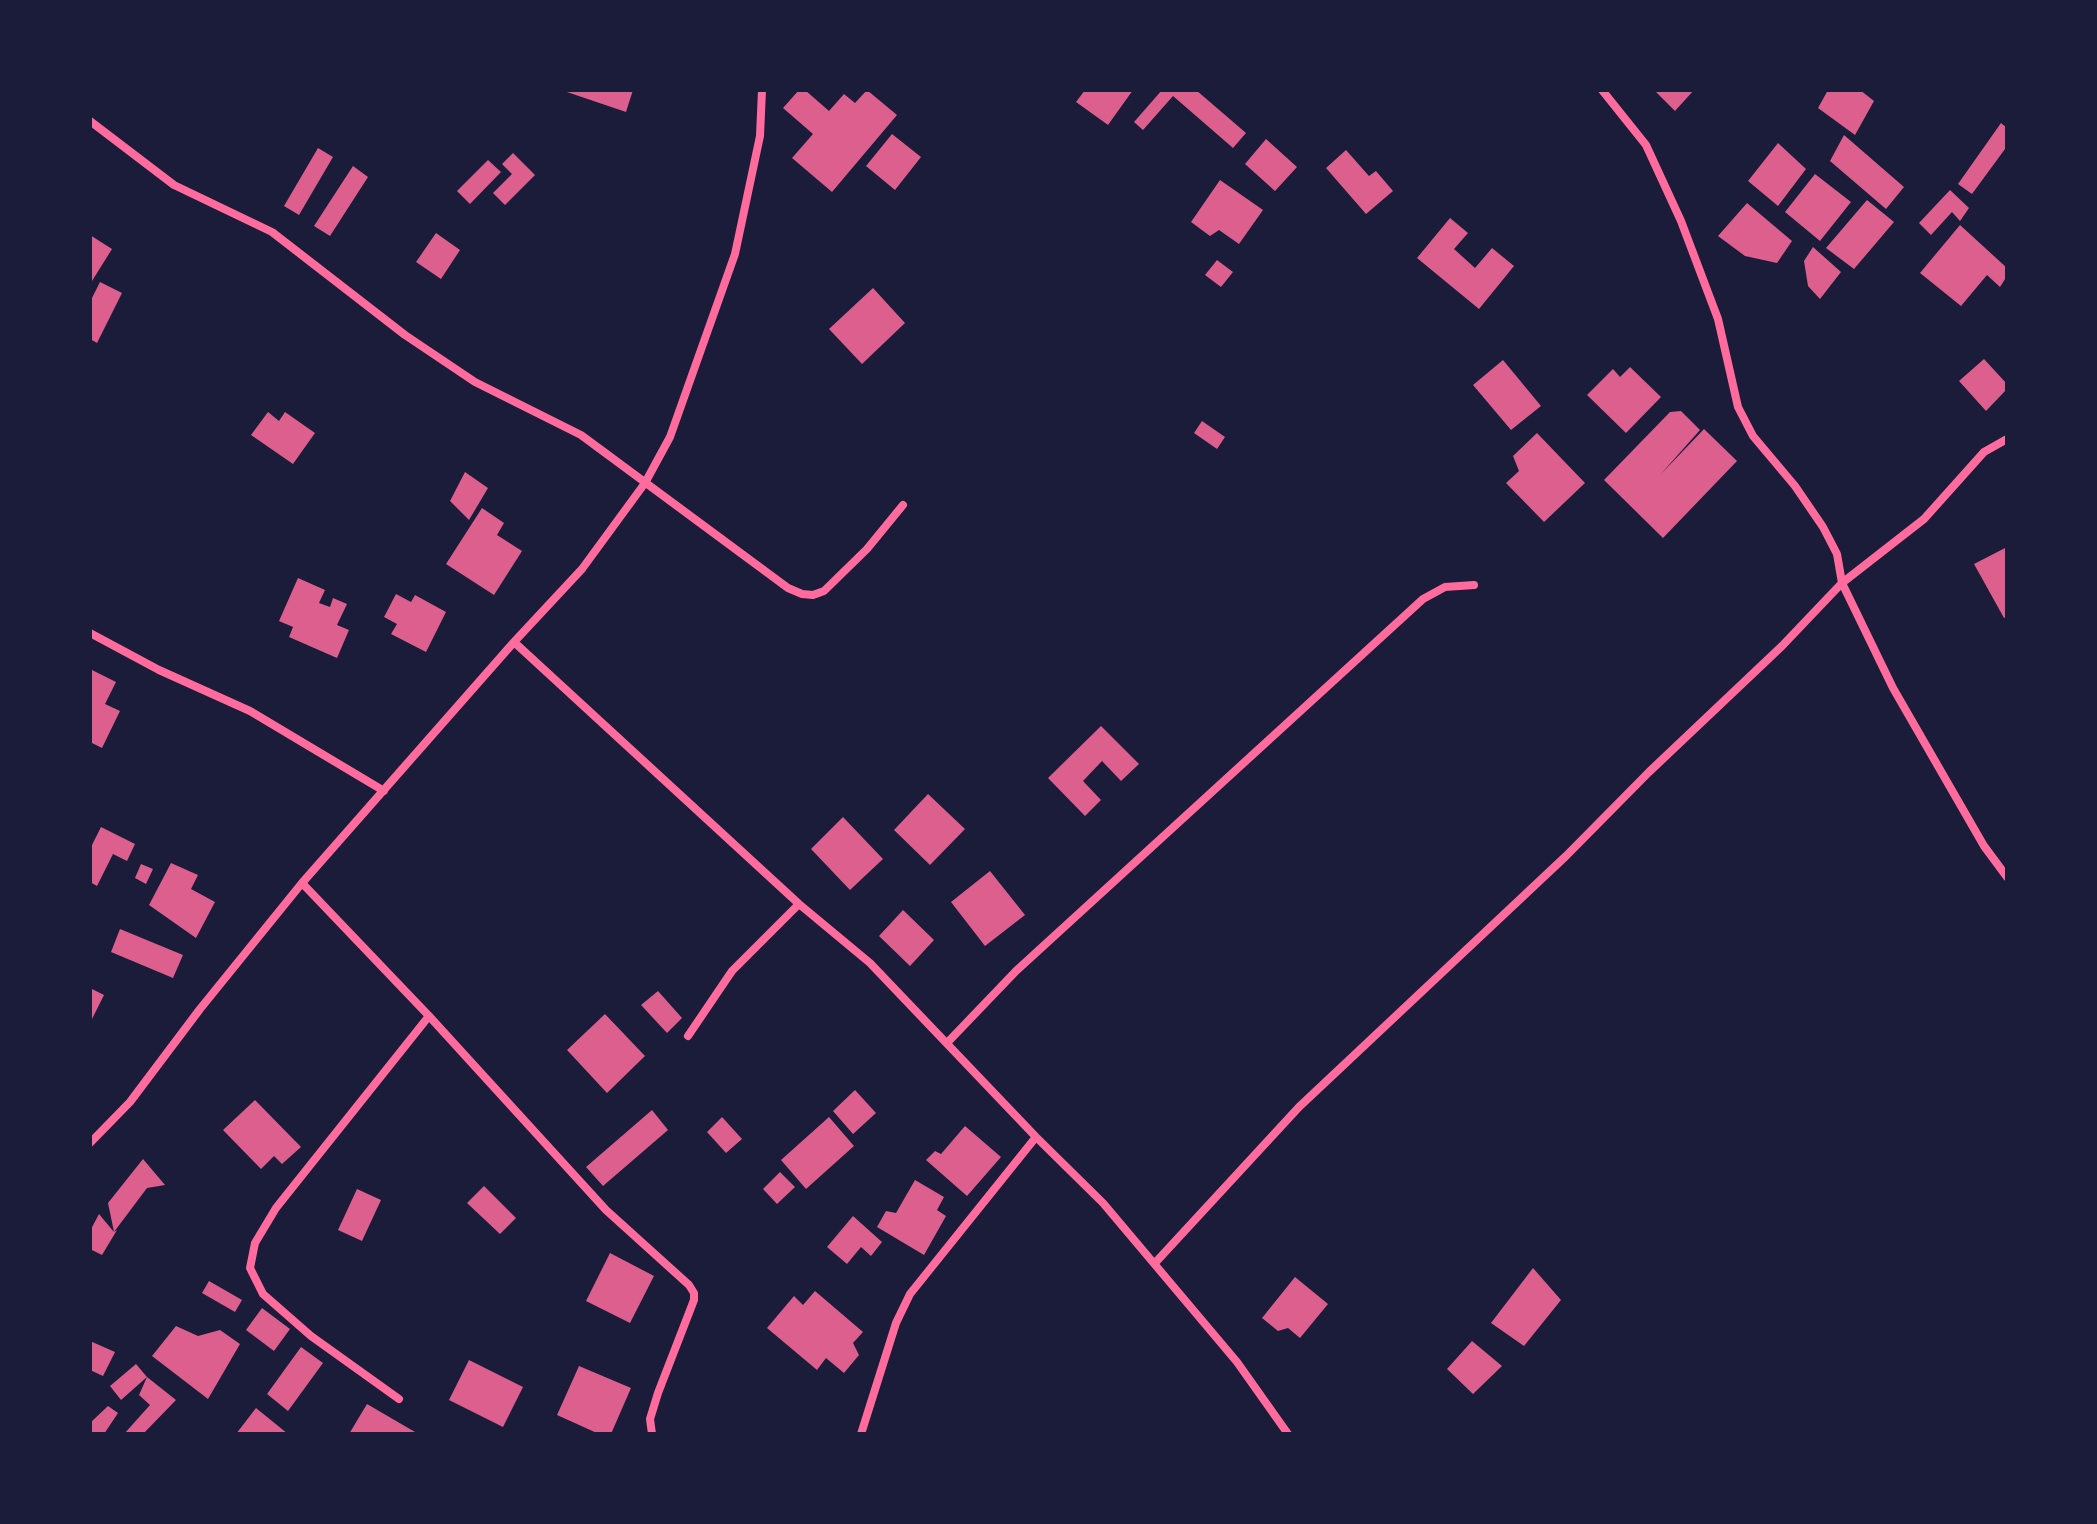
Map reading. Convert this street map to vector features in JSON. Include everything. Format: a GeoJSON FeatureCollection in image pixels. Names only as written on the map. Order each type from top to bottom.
{"type":"FeatureCollection","features":[{"type":"Feature","properties":{"kind":"street"},"geometry":{"type":"LineString","coordinates":[[90,1143],[130,1102],[302,883],[582,569],[645,483],[670,437],[735,254],[760,136],[762,90]]}},
{"type":"Feature","properties":{"kind":"street"},"geometry":{"type":"LineString","coordinates":[[1602,90],[1646,145],[1681,221],[1718,319],[1738,407],[1753,436],[1795,486],[1823,527],[1837,554],[1842,583],[1893,688],[1984,846],[2007,877]]}},
{"type":"Feature","properties":{"kind":"street"},"geometry":{"type":"LineString","coordinates":[[90,121],[174,185],[272,232],[405,335],[475,382],[581,435],[776,580],[802,594],[813,595],[824,591],[867,549],[903,505]]}},
{"type":"Feature","properties":{"kind":"street"},"geometry":{"type":"LineString","coordinates":[[1155,1263],[1299,1107],[1566,856],[1782,646],[1842,583],[1924,519],[1984,452],[2007,439]]}},
{"type":"Feature","properties":{"kind":"street"},"geometry":{"type":"LineString","coordinates":[[947,1043],[1016,971],[1423,599],[1445,587],[1474,585]]}},
{"type":"Feature","properties":{"kind":"street"},"geometry":{"type":"LineString","coordinates":[[90,633],[159,670],[250,711],[384,791]]}},
{"type":"Feature","properties":{"kind":"street"},"geometry":{"type":"LineString","coordinates":[[514,642],[799,904],[870,963],[1103,1203],[1237,1362],[1288,1434]]}},
{"type":"Feature","properties":{"kind":"street"},"geometry":{"type":"LineString","coordinates":[[302,883],[429,1016],[606,1210],[678,1274],[694,1293],[688,1321],[650,1419],[652,1434]]}},
{"type":"Feature","properties":{"kind":"street"},"geometry":{"type":"LineString","coordinates":[[688,1036],[732,971],[799,904]]}},
{"type":"Feature","properties":{"kind":"street"},"geometry":{"type":"LineString","coordinates":[[399,1399],[311,1336],[263,1294],[250,1268],[255,1243],[276,1208],[429,1016]]}},
{"type":"Feature","properties":{"kind":"street"},"geometry":{"type":"LineString","coordinates":[[861,1434],[896,1323],[910,1294],[1036,1137]]}},
{"type":"Feature","properties":{"kind":"building"},"geometry":{"type":"Polygon","coordinates":[[[561,90],[633,90],[626,112],[561,90]]]}},
{"type":"Feature","properties":{"kind":"building"},"geometry":{"type":"Polygon","coordinates":[[[799,90],[805,90],[829,111],[844,94],[855,103],[867,90],[897,115],[832,192],[792,158],[813,134],[783,108],[799,90]]]}},
{"type":"Feature","properties":{"kind":"building"},"geometry":{"type":"Polygon","coordinates":[[[1085,90],[1133,90],[1108,125],[1076,102],[1085,90]]]}},
{"type":"Feature","properties":{"kind":"building"},"geometry":{"type":"Polygon","coordinates":[[[1162,90],[1196,90],[1246,133],[1233,148],[1173,96],[1143,130],[1134,122],[1162,90]]]}},
{"type":"Feature","properties":{"kind":"building"},"geometry":{"type":"Polygon","coordinates":[[[1654,90],[1694,90],[1675,111],[1654,90]]]}},
{"type":"Feature","properties":{"kind":"building"},"geometry":{"type":"Polygon","coordinates":[[[1828,90],[1860,90],[1874,101],[1855,135],[1818,108],[1828,90]]]}},
{"type":"Feature","properties":{"kind":"building"},"geometry":{"type":"Polygon","coordinates":[[[2001,123],[2007,128],[2007,150],[1972,194],[1958,184],[2001,123]]]}},
{"type":"Feature","properties":{"kind":"building"},"geometry":{"type":"Polygon","coordinates":[[[892,134],[921,157],[895,190],[866,166],[892,134]]]}},
{"type":"Feature","properties":{"kind":"building"},"geometry":{"type":"Polygon","coordinates":[[[1844,135],[1904,187],[1886,209],[1830,161],[1844,135]]]}},
{"type":"Feature","properties":{"kind":"building"},"geometry":{"type":"Polygon","coordinates":[[[1266,139],[1297,167],[1275,191],[1245,164],[1266,139]]]}},
{"type":"Feature","properties":{"kind":"building"},"geometry":{"type":"Polygon","coordinates":[[[1778,143],[1806,169],[1778,206],[1748,181],[1778,143]]]}},
{"type":"Feature","properties":{"kind":"building"},"geometry":{"type":"Polygon","coordinates":[[[318,148],[333,157],[299,215],[284,206],[318,148]]]}},
{"type":"Feature","properties":{"kind":"building"},"geometry":{"type":"Polygon","coordinates":[[[1346,150],[1369,176],[1376,171],[1393,191],[1366,214],[1326,168],[1346,150]]]}},
{"type":"Feature","properties":{"kind":"building"},"geometry":{"type":"Polygon","coordinates":[[[513,153],[535,175],[505,205],[493,193],[512,174],[502,164],[513,153]]]}},
{"type":"Feature","properties":{"kind":"building"},"geometry":{"type":"Polygon","coordinates":[[[488,160],[501,172],[470,204],[457,191],[488,160]]]}},
{"type":"Feature","properties":{"kind":"building"},"geometry":{"type":"Polygon","coordinates":[[[353,166],[368,177],[330,236],[314,226],[353,166]]]}},
{"type":"Feature","properties":{"kind":"building"},"geometry":{"type":"Polygon","coordinates":[[[1815,174],[1851,202],[1820,241],[1785,212],[1815,174]]]}},
{"type":"Feature","properties":{"kind":"building"},"geometry":{"type":"Polygon","coordinates":[[[1220,180],[1263,210],[1239,244],[1219,230],[1210,236],[1191,222],[1220,180]]]}},
{"type":"Feature","properties":{"kind":"building"},"geometry":{"type":"Polygon","coordinates":[[[1950,190],[1969,208],[1960,221],[1952,212],[1931,235],[1919,223],[1950,190]]]}},
{"type":"Feature","properties":{"kind":"building"},"geometry":{"type":"Polygon","coordinates":[[[1867,200],[1894,222],[1854,269],[1826,248],[1867,200]]]}},
{"type":"Feature","properties":{"kind":"building"},"geometry":{"type":"Polygon","coordinates":[[[1747,203],[1792,241],[1777,263],[1745,256],[1718,236],[1747,203]]]}},
{"type":"Feature","properties":{"kind":"building"},"geometry":{"type":"Polygon","coordinates":[[[1450,218],[1468,233],[1454,249],[1475,268],[1492,248],[1514,266],[1479,309],[1417,258],[1450,218]]]}},
{"type":"Feature","properties":{"kind":"building"},"geometry":{"type":"Polygon","coordinates":[[[1960,225],[2007,268],[2007,276],[2000,287],[1987,275],[1961,306],[1920,273],[1960,225]]]}},
{"type":"Feature","properties":{"kind":"building"},"geometry":{"type":"Polygon","coordinates":[[[436,233],[460,250],[441,279],[416,262],[436,233]]]}},
{"type":"Feature","properties":{"kind":"building"},"geometry":{"type":"Polygon","coordinates":[[[90,235],[112,249],[92,281],[90,279],[90,235]]]}},
{"type":"Feature","properties":{"kind":"building"},"geometry":{"type":"Polygon","coordinates":[[[1813,247],[1841,272],[1820,299],[1808,286],[1804,261],[1813,247]]]}},
{"type":"Feature","properties":{"kind":"building"},"geometry":{"type":"Polygon","coordinates":[[[1217,260],[1233,272],[1221,287],[1205,275],[1217,260]]]}},
{"type":"Feature","properties":{"kind":"building"},"geometry":{"type":"Polygon","coordinates":[[[100,282],[122,293],[97,343],[90,339],[90,302],[100,282]]]}},
{"type":"Feature","properties":{"kind":"building"},"geometry":{"type":"Polygon","coordinates":[[[873,288],[905,323],[862,364],[829,329],[873,288]]]}},
{"type":"Feature","properties":{"kind":"building"},"geometry":{"type":"Polygon","coordinates":[[[1984,359],[2007,384],[2007,389],[1986,411],[1959,381],[1984,359]]]}},
{"type":"Feature","properties":{"kind":"building"},"geometry":{"type":"Polygon","coordinates":[[[1503,360],[1541,406],[1511,430],[1473,385],[1503,360]]]}},
{"type":"Feature","properties":{"kind":"building"},"geometry":{"type":"Polygon","coordinates":[[[1630,367],[1661,397],[1626,433],[1587,395],[1613,369],[1620,377],[1630,367]]]}},
{"type":"Feature","properties":{"kind":"building"},"geometry":{"type":"Polygon","coordinates":[[[1681,411],[1700,430],[1660,475],[1704,429],[1737,461],[1663,538],[1604,480],[1670,412],[1681,411]]]}},
{"type":"Feature","properties":{"kind":"building"},"geometry":{"type":"Polygon","coordinates":[[[268,412],[279,421],[285,412],[315,433],[293,464],[251,435],[268,412]]]}},
{"type":"Feature","properties":{"kind":"building"},"geometry":{"type":"Polygon","coordinates":[[[1202,421],[1225,437],[1217,449],[1194,433],[1202,421]]]}},
{"type":"Feature","properties":{"kind":"building"},"geometry":{"type":"Polygon","coordinates":[[[1537,433],[1585,483],[1544,522],[1506,483],[1519,471],[1513,456],[1537,433]]]}},
{"type":"Feature","properties":{"kind":"building"},"geometry":{"type":"Polygon","coordinates":[[[465,472],[488,488],[469,520],[450,501],[465,472]]]}},
{"type":"Feature","properties":{"kind":"building"},"geometry":{"type":"Polygon","coordinates":[[[482,508],[504,523],[497,535],[522,551],[494,595],[446,564],[482,508]]]}},
{"type":"Feature","properties":{"kind":"building"},"geometry":{"type":"Polygon","coordinates":[[[2007,547],[2007,616],[2004,618],[1974,564],[2007,547]]]}},
{"type":"Feature","properties":{"kind":"building"},"geometry":{"type":"Polygon","coordinates":[[[298,578],[325,590],[319,603],[330,607],[333,598],[347,604],[337,625],[349,630],[337,658],[289,637],[293,627],[279,621],[298,578]]]}},
{"type":"Feature","properties":{"kind":"building"},"geometry":{"type":"Polygon","coordinates":[[[396,594],[411,602],[415,595],[446,612],[426,652],[391,634],[397,624],[384,617],[396,594]]]}},
{"type":"Feature","properties":{"kind":"building"},"geometry":{"type":"Polygon","coordinates":[[[90,669],[116,682],[105,704],[120,711],[102,748],[90,742],[90,669]]]}},
{"type":"Feature","properties":{"kind":"building"},"geometry":{"type":"Polygon","coordinates":[[[1101,726],[1139,764],[1121,781],[1102,761],[1083,781],[1101,800],[1085,816],[1048,778],[1101,726]]]}},
{"type":"Feature","properties":{"kind":"building"},"geometry":{"type":"Polygon","coordinates":[[[928,794],[965,829],[930,865],[894,830],[928,794]]]}},
{"type":"Feature","properties":{"kind":"building"},"geometry":{"type":"Polygon","coordinates":[[[843,817],[883,859],[850,890],[811,849],[843,817]]]}},
{"type":"Feature","properties":{"kind":"building"},"geometry":{"type":"Polygon","coordinates":[[[101,827],[135,844],[127,861],[113,854],[97,886],[90,882],[90,849],[101,827]]]}},
{"type":"Feature","properties":{"kind":"building"},"geometry":{"type":"Polygon","coordinates":[[[171,863],[198,875],[191,889],[215,902],[196,938],[149,905],[171,863]]]}},
{"type":"Feature","properties":{"kind":"building"},"geometry":{"type":"Polygon","coordinates":[[[141,864],[153,869],[146,884],[135,878],[141,864]]]}},
{"type":"Feature","properties":{"kind":"building"},"geometry":{"type":"Polygon","coordinates":[[[990,871],[1025,915],[985,946],[951,902],[990,871]]]}},
{"type":"Feature","properties":{"kind":"building"},"geometry":{"type":"Polygon","coordinates":[[[903,910],[934,940],[910,966],[879,936],[903,910]]]}},
{"type":"Feature","properties":{"kind":"building"},"geometry":{"type":"Polygon","coordinates":[[[120,929],[183,955],[173,978],[111,952],[120,929]]]}},
{"type":"Feature","properties":{"kind":"building"},"geometry":{"type":"Polygon","coordinates":[[[90,988],[104,995],[90,1023],[90,988]]]}},
{"type":"Feature","properties":{"kind":"building"},"geometry":{"type":"Polygon","coordinates":[[[658,991],[682,1018],[667,1033],[641,1005],[658,991]]]}},
{"type":"Feature","properties":{"kind":"building"},"geometry":{"type":"Polygon","coordinates":[[[605,1014],[645,1056],[607,1093],[567,1050],[605,1014]]]}},
{"type":"Feature","properties":{"kind":"building"},"geometry":{"type":"Polygon","coordinates":[[[855,1090],[876,1113],[853,1134],[833,1111],[855,1090]]]}},
{"type":"Feature","properties":{"kind":"building"},"geometry":{"type":"Polygon","coordinates":[[[255,1100],[301,1147],[282,1164],[274,1156],[261,1169],[223,1130],[255,1100]]]}},
{"type":"Feature","properties":{"kind":"building"},"geometry":{"type":"Polygon","coordinates":[[[652,1110],[668,1130],[603,1186],[586,1167],[652,1110]]]}},
{"type":"Feature","properties":{"kind":"building"},"geometry":{"type":"Polygon","coordinates":[[[722,1117],[742,1139],[726,1153],[707,1132],[722,1117]]]}},
{"type":"Feature","properties":{"kind":"building"},"geometry":{"type":"Polygon","coordinates":[[[829,1117],[854,1146],[806,1189],[781,1160],[829,1117]]]}},
{"type":"Feature","properties":{"kind":"building"},"geometry":{"type":"Polygon","coordinates":[[[965,1126],[1001,1157],[967,1196],[926,1160],[935,1151],[941,1154],[965,1126]]]}},
{"type":"Feature","properties":{"kind":"building"},"geometry":{"type":"Polygon","coordinates":[[[143,1159],[165,1185],[147,1188],[114,1232],[108,1203],[143,1159]]]}},
{"type":"Feature","properties":{"kind":"building"},"geometry":{"type":"Polygon","coordinates":[[[780,1172],[795,1187],[777,1204],[763,1189],[780,1172]]]}},
{"type":"Feature","properties":{"kind":"building"},"geometry":{"type":"Polygon","coordinates":[[[915,1180],[944,1197],[937,1210],[946,1216],[924,1255],[877,1227],[886,1211],[896,1213],[915,1180]]]}},
{"type":"Feature","properties":{"kind":"building"},"geometry":{"type":"Polygon","coordinates":[[[484,1186],[516,1218],[500,1234],[467,1203],[484,1186]]]}},
{"type":"Feature","properties":{"kind":"building"},"geometry":{"type":"Polygon","coordinates":[[[357,1189],[381,1200],[362,1241],[338,1230],[357,1189]]]}},
{"type":"Feature","properties":{"kind":"building"},"geometry":{"type":"Polygon","coordinates":[[[99,1214],[114,1232],[117,1230],[102,1255],[90,1249],[90,1231],[99,1214]]]}},
{"type":"Feature","properties":{"kind":"building"},"geometry":{"type":"Polygon","coordinates":[[[853,1216],[882,1242],[871,1256],[861,1247],[847,1264],[827,1247],[853,1216]]]}},
{"type":"Feature","properties":{"kind":"building"},"geometry":{"type":"Polygon","coordinates":[[[610,1253],[654,1276],[630,1323],[586,1301],[610,1253]]]}},
{"type":"Feature","properties":{"kind":"building"},"geometry":{"type":"Polygon","coordinates":[[[1533,1268],[1561,1300],[1524,1346],[1491,1323],[1533,1268]]]}},
{"type":"Feature","properties":{"kind":"building"},"geometry":{"type":"Polygon","coordinates":[[[1295,1277],[1328,1304],[1300,1338],[1288,1328],[1278,1331],[1262,1318],[1295,1277]]]}},
{"type":"Feature","properties":{"kind":"building"},"geometry":{"type":"Polygon","coordinates":[[[209,1281],[242,1300],[235,1312],[202,1293],[209,1281]]]}},
{"type":"Feature","properties":{"kind":"building"},"geometry":{"type":"Polygon","coordinates":[[[815,1291],[863,1332],[853,1343],[859,1355],[844,1373],[826,1358],[817,1370],[767,1328],[794,1296],[803,1305],[815,1291]]]}},
{"type":"Feature","properties":{"kind":"building"},"geometry":{"type":"Polygon","coordinates":[[[262,1308],[290,1329],[274,1351],[246,1330],[262,1308]]]}},
{"type":"Feature","properties":{"kind":"building"},"geometry":{"type":"Polygon","coordinates":[[[176,1326],[198,1336],[220,1330],[240,1344],[208,1399],[152,1356],[176,1326]]]}},
{"type":"Feature","properties":{"kind":"building"},"geometry":{"type":"Polygon","coordinates":[[[90,1341],[115,1352],[103,1376],[90,1370],[90,1341]]]}},
{"type":"Feature","properties":{"kind":"building"},"geometry":{"type":"Polygon","coordinates":[[[1472,1341],[1502,1366],[1473,1394],[1447,1369],[1472,1341]]]}},
{"type":"Feature","properties":{"kind":"building"},"geometry":{"type":"Polygon","coordinates":[[[301,1347],[323,1363],[288,1411],[267,1394],[301,1347]]]}},
{"type":"Feature","properties":{"kind":"building"},"geometry":{"type":"Polygon","coordinates":[[[469,1360],[523,1387],[503,1427],[449,1400],[469,1360]]]}},
{"type":"Feature","properties":{"kind":"building"},"geometry":{"type":"Polygon","coordinates":[[[136,1364],[147,1377],[121,1400],[110,1386],[136,1364]]]}},
{"type":"Feature","properties":{"kind":"building"},"geometry":{"type":"Polygon","coordinates":[[[579,1366],[631,1388],[611,1434],[599,1434],[557,1415],[579,1366]]]}},
{"type":"Feature","properties":{"kind":"building"},"geometry":{"type":"Polygon","coordinates":[[[147,1377],[176,1400],[143,1434],[124,1434],[150,1405],[139,1395],[147,1377]]]}},
{"type":"Feature","properties":{"kind":"building"},"geometry":{"type":"Polygon","coordinates":[[[367,1404],[415,1432],[349,1434],[367,1404]]]}},
{"type":"Feature","properties":{"kind":"building"},"geometry":{"type":"Polygon","coordinates":[[[108,1406],[118,1413],[104,1434],[90,1434],[90,1423],[108,1406]]]}},
{"type":"Feature","properties":{"kind":"building"},"geometry":{"type":"Polygon","coordinates":[[[256,1408],[288,1434],[236,1434],[256,1408]]]}}]}
